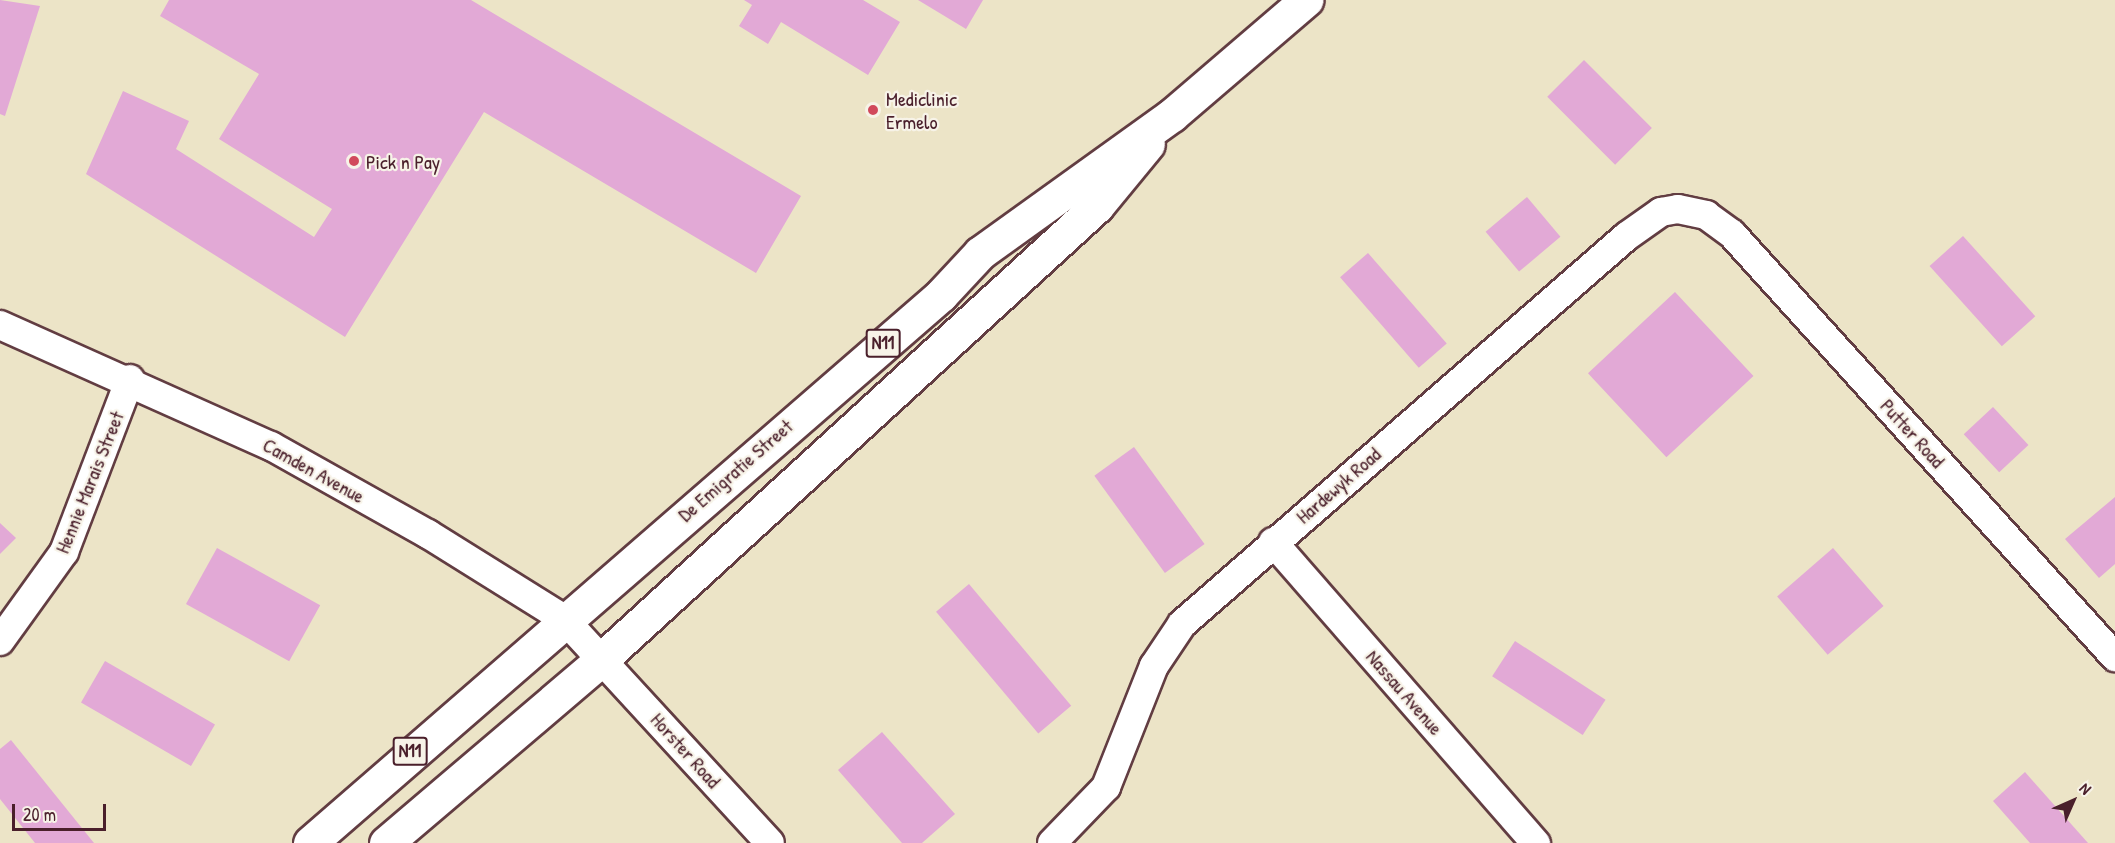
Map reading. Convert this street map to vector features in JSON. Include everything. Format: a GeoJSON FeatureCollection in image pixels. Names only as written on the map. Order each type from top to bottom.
{"type":"FeatureCollection","features":[{"type":"Feature","properties":{"kind":"highway","name":"De Emigratie Street"},"geometry":{"type":"LineString","coordinates":[[310,843],[564,619],[941,295],[980,253],[1172,115],[1306,0]]}},
{"type":"Feature","properties":{"kind":"highway","name":"De Emigratie Street"},"geometry":{"type":"LineString","coordinates":[[386,843],[603,658],[1097,206],[1172,115]]}},
{"type":"Feature","properties":{"kind":"street","name":"Hardewyk Road"},"geometry":{"type":"LineString","coordinates":[[1052,843],[1106,788],[1154,666],[1172,636],[1273,542],[1644,222],[1678,209],[1706,215]]}},
{"type":"Feature","properties":{"kind":"street","name":"Putter Road"},"geometry":{"type":"LineString","coordinates":[[1706,215],[1732,234],[2115,657]]}},
{"type":"Feature","properties":{"kind":"street","name":"Camden Avenue"},"geometry":{"type":"LineString","coordinates":[[0,325],[130,379],[270,446],[428,534],[564,619],[603,658]]}},
{"type":"Feature","properties":{"kind":"street","name":"Hennie Marais Street"},"geometry":{"type":"LineString","coordinates":[[0,641],[64,552],[130,379]]}},
{"type":"Feature","properties":{"kind":"street","name":"Nassau Avenue"},"geometry":{"type":"LineString","coordinates":[[1273,542],[1536,843]]}},
{"type":"Feature","properties":{"kind":"street","name":"Horster Road"},"geometry":{"type":"LineString","coordinates":[[603,658],[770,843]]}},
{"type":"Feature","properties":{"kind":"building"},"geometry":{"type":"Polygon","coordinates":[[[0,0],[40,6],[5,116],[0,114],[0,0]]]}},
{"type":"Feature","properties":{"kind":"building","name":"Pick n Pay"},"geometry":{"type":"Polygon","coordinates":[[[169,0],[471,0],[801,196],[756,273],[484,112],[345,337],[86,174],[123,91],[189,121],[176,149],[314,237],[332,209],[219,139],[259,74],[160,16],[169,0]]]}},
{"type":"Feature","properties":{"kind":"building"},"geometry":{"type":"Polygon","coordinates":[[[744,0],[863,0],[900,22],[868,75],[781,22],[768,44],[739,26],[752,5],[744,0]]]}},
{"type":"Feature","properties":{"kind":"building"},"geometry":{"type":"Polygon","coordinates":[[[918,0],[983,0],[966,29],[918,0]]]}},
{"type":"Feature","properties":{"kind":"building"},"geometry":{"type":"Polygon","coordinates":[[[1584,60],[1652,128],[1615,165],[1547,97],[1584,60]]]}},
{"type":"Feature","properties":{"kind":"building"},"geometry":{"type":"Polygon","coordinates":[[[1527,197],[1560,237],[1519,272],[1486,232],[1527,197]]]}},
{"type":"Feature","properties":{"kind":"building"},"geometry":{"type":"Polygon","coordinates":[[[1963,236],[2035,316],[2002,346],[1930,266],[1963,236]]]}},
{"type":"Feature","properties":{"kind":"building"},"geometry":{"type":"Polygon","coordinates":[[[1368,253],[1447,344],[1419,368],[1340,277],[1368,253]]]}},
{"type":"Feature","properties":{"kind":"building"},"geometry":{"type":"Polygon","coordinates":[[[1675,292],[1753,376],[1666,457],[1588,373],[1675,292]]]}},
{"type":"Feature","properties":{"kind":"building"},"geometry":{"type":"Polygon","coordinates":[[[1993,407],[2028,445],[1999,472],[1964,434],[1993,407]]]}},
{"type":"Feature","properties":{"kind":"building"},"geometry":{"type":"Polygon","coordinates":[[[1134,447],[1205,544],[1165,573],[1094,476],[1134,447]]]}},
{"type":"Feature","properties":{"kind":"building"},"geometry":{"type":"Polygon","coordinates":[[[2115,497],[2115,564],[2099,578],[2065,539],[2115,497]]]}},
{"type":"Feature","properties":{"kind":"building"},"geometry":{"type":"Polygon","coordinates":[[[0,523],[16,538],[0,554],[0,523]]]}},
{"type":"Feature","properties":{"kind":"building"},"geometry":{"type":"Polygon","coordinates":[[[217,548],[320,605],[289,661],[186,604],[217,548]]]}},
{"type":"Feature","properties":{"kind":"building"},"geometry":{"type":"Polygon","coordinates":[[[1833,548],[1884,606],[1828,655],[1777,597],[1833,548]]]}},
{"type":"Feature","properties":{"kind":"building"},"geometry":{"type":"Polygon","coordinates":[[[969,584],[1071,706],[1038,733],[936,612],[969,584]]]}},
{"type":"Feature","properties":{"kind":"building"},"geometry":{"type":"Polygon","coordinates":[[[1515,641],[1606,700],[1583,735],[1492,676],[1515,641]]]}},
{"type":"Feature","properties":{"kind":"building"},"geometry":{"type":"Polygon","coordinates":[[[105,661],[215,724],[191,766],[81,703],[105,661]]]}},
{"type":"Feature","properties":{"kind":"building"},"geometry":{"type":"Polygon","coordinates":[[[882,732],[955,814],[922,843],[902,843],[838,770],[882,732]]]}},
{"type":"Feature","properties":{"kind":"building"},"geometry":{"type":"Polygon","coordinates":[[[11,740],[94,843],[35,843],[0,799],[0,749],[11,740]]]}},
{"type":"Feature","properties":{"kind":"building"},"geometry":{"type":"Polygon","coordinates":[[[2025,772],[2088,843],[2030,843],[1993,801],[2025,772]]]}},
{"type":"Feature","properties":{"kind":"place","name":"Mediclinic Ermelo"},"geometry":{"type":"Point","coordinates":[873,110]}},
{"type":"Feature","properties":{"kind":"place","name":"Pick n Pay"},"geometry":{"type":"Point","coordinates":[354,161]}}]}
